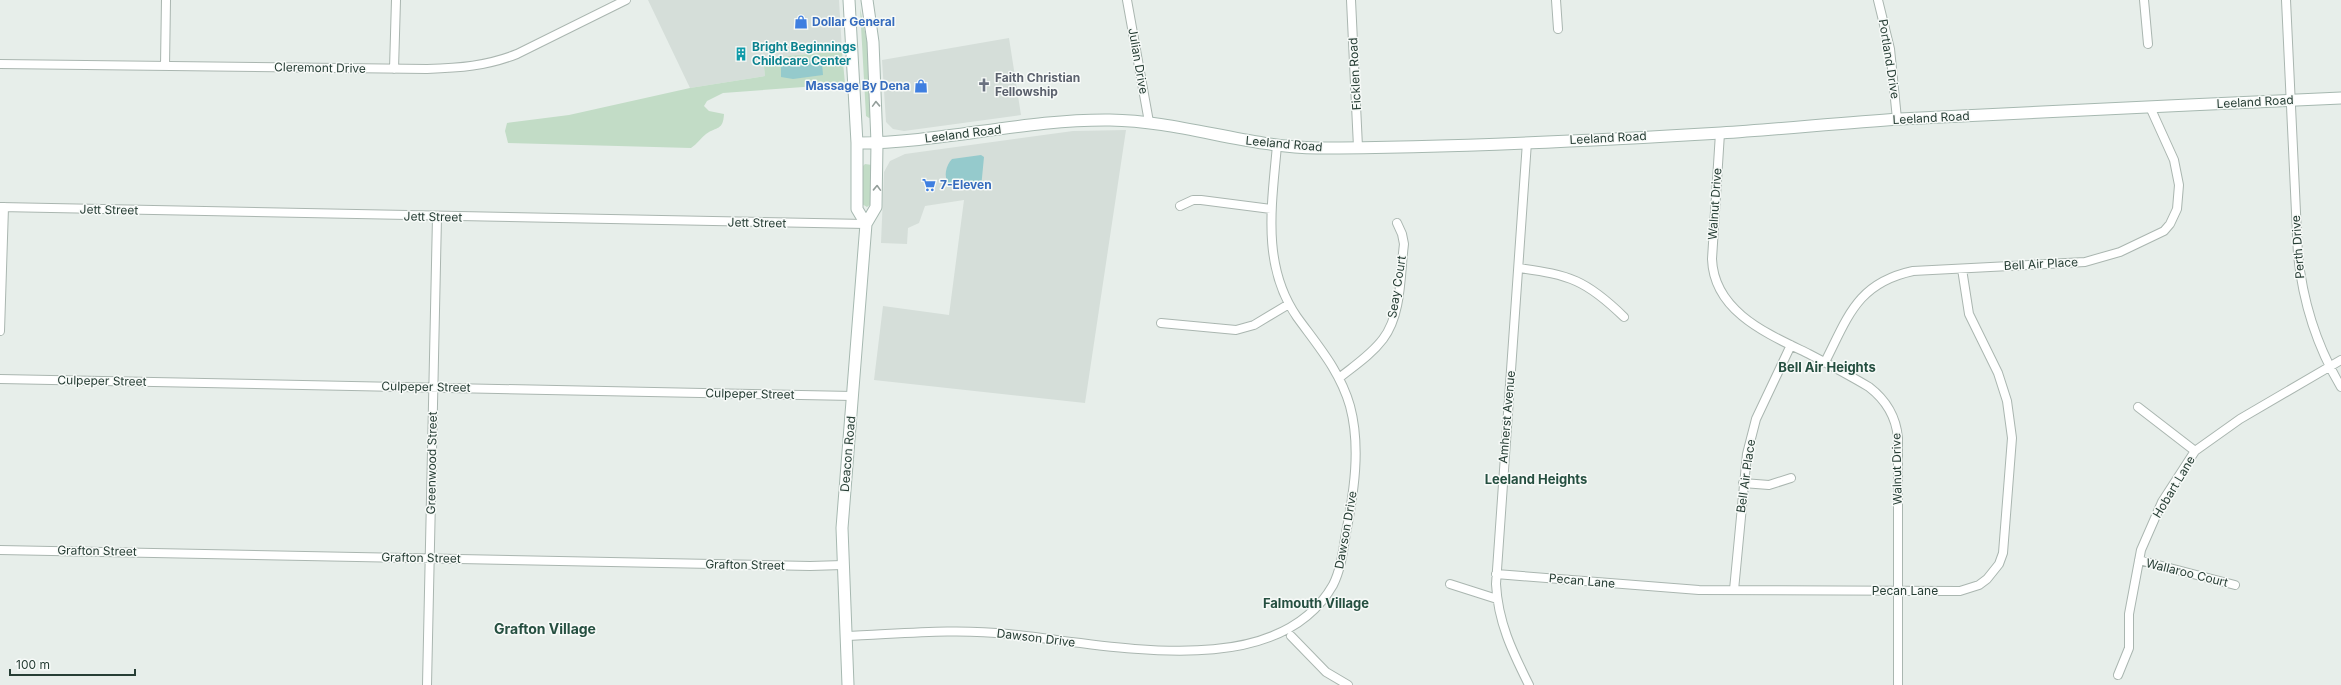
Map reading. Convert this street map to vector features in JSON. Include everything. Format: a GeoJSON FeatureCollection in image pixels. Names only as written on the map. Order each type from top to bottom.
{"type":"FeatureCollection","features":[{"type":"Feature","properties":{"kind":"main road"},"geometry":{"type":"LineString","coordinates":[[849,0],[857,143],[857,209],[866,224]]}},
{"type":"Feature","properties":{"kind":"main road","name":"Deacon Road"},"geometry":{"type":"LineString","coordinates":[[848,685],[843,565],[844,481],[853,396],[866,224],[876,207],[877,143],[873,49],[867,0]]}},
{"type":"Feature","properties":{"kind":"main road","name":"Leeland Road"},"geometry":{"type":"LineString","coordinates":[[877,143],[896,143],[1073,121],[1108,120],[1149,122],[1223,137],[1277,145],[1358,147],[1527,142],[1720,133],[1897,119],[2341,98]]}},
{"type":"Feature","properties":{"kind":"main road"},"geometry":{"type":"LineString","coordinates":[[857,143],[877,143]]}},
{"type":"Feature","properties":{"kind":"street"},"geometry":{"type":"LineString","coordinates":[[165,66],[166,0]]}},
{"type":"Feature","properties":{"kind":"street"},"geometry":{"type":"LineString","coordinates":[[394,69],[396,0]]}},
{"type":"Feature","properties":{"kind":"street","name":"Cleremont Drive"},"geometry":{"type":"LineString","coordinates":[[0,64],[394,69],[465,68],[502,60],[626,0]]}},
{"type":"Feature","properties":{"kind":"street","name":"Julian Drive"},"geometry":{"type":"LineString","coordinates":[[1128,0],[1149,122]]}},
{"type":"Feature","properties":{"kind":"street","name":"Ficklen Road"},"geometry":{"type":"LineString","coordinates":[[1351,0],[1358,147]]}},
{"type":"Feature","properties":{"kind":"street"},"geometry":{"type":"LineString","coordinates":[[1556,0],[1558,29]]}},
{"type":"Feature","properties":{"kind":"street"},"geometry":{"type":"LineString","coordinates":[[2144,0],[2148,44]]}},
{"type":"Feature","properties":{"kind":"street","name":"Perth Drive"},"geometry":{"type":"LineString","coordinates":[[2286,0],[2298,255],[2302,290],[2311,326],[2329,367],[2341,387]]}},
{"type":"Feature","properties":{"kind":"street","name":"Portland Drive"},"geometry":{"type":"LineString","coordinates":[[1881,1],[1890,49],[1897,119]]}},
{"type":"Feature","properties":{"kind":"street","name":"Bell Air Place"},"geometry":{"type":"LineString","coordinates":[[1825,362],[1851,311],[1867,291],[1887,278],[1913,271],[2085,262],[2120,252],[2164,231],[2170,224],[2177,209],[2179,185],[2174,160],[2150,107]]}},
{"type":"Feature","properties":{"kind":"street","name":"Walnut Drive"},"geometry":{"type":"LineString","coordinates":[[1720,133],[1712,259],[1715,280],[1724,298],[1744,318],[1791,345],[1825,362],[1878,394],[1890,409],[1895,421],[1898,438],[1898,685]]}},
{"type":"Feature","properties":{"kind":"street","name":"Amherst Avenue"},"geometry":{"type":"LineString","coordinates":[[1527,142],[1496,574],[1497,599],[1506,638],[1530,685]]}},
{"type":"Feature","properties":{"kind":"street","name":"Dawson Drive"},"geometry":{"type":"LineString","coordinates":[[1277,145],[1271,209],[1272,252],[1281,287],[1289,304],[1330,361],[1339,378],[1350,408],[1355,441],[1353,496],[1341,562],[1325,599],[1316,612],[1288,638],[1318,665],[1348,685]]}},
{"type":"Feature","properties":{"kind":"street"},"geometry":{"type":"LineString","coordinates":[[1180,206],[1193,200],[1201,200],[1271,209]]}},
{"type":"Feature","properties":{"kind":"street"},"geometry":{"type":"LineString","coordinates":[[0,331],[2,207]]}},
{"type":"Feature","properties":{"kind":"street","name":"Jett Street"},"geometry":{"type":"LineString","coordinates":[[2,207],[437,217],[866,224]]}},
{"type":"Feature","properties":{"kind":"street","name":"Greenwood Street"},"geometry":{"type":"LineString","coordinates":[[427,685],[437,217]]}},
{"type":"Feature","properties":{"kind":"street","name":"Seay Court"},"geometry":{"type":"LineString","coordinates":[[1339,378],[1375,348],[1389,330],[1394,317],[1404,244],[1402,234],[1397,223]]}},
{"type":"Feature","properties":{"kind":"street"},"geometry":{"type":"LineString","coordinates":[[1519,268],[1550,272],[1585,284],[1624,317]]}},
{"type":"Feature","properties":{"kind":"street","name":"Pecan Lane"},"geometry":{"type":"LineString","coordinates":[[1496,574],[1631,586],[1734,590],[1898,592],[1968,590],[1979,585],[1994,572],[2003,553],[2012,453],[2011,419],[1998,373],[1969,314],[1962,269]]}},
{"type":"Feature","properties":{"kind":"street"},"geometry":{"type":"LineString","coordinates":[[1162,323],[1236,330],[1254,325],[1289,304]]}},
{"type":"Feature","properties":{"kind":"street","name":"Bell Air Place"},"geometry":{"type":"LineString","coordinates":[[1734,590],[1746,454],[1756,419],[1791,345]]}},
{"type":"Feature","properties":{"kind":"street","name":"Hobart Lane"},"geometry":{"type":"LineString","coordinates":[[2118,675],[2129,648],[2129,614],[2139,560],[2161,505],[2195,451],[2240,418],[2341,360]]}},
{"type":"Feature","properties":{"kind":"street","name":"Culpeper Street"},"geometry":{"type":"LineString","coordinates":[[0,379],[853,396]]}},
{"type":"Feature","properties":{"kind":"street"},"geometry":{"type":"LineString","coordinates":[[2138,407],[2195,451]]}},
{"type":"Feature","properties":{"kind":"street"},"geometry":{"type":"LineString","coordinates":[[1743,483],[1769,484],[1791,478]]}},
{"type":"Feature","properties":{"kind":"street","name":"Grafton Street"},"geometry":{"type":"LineString","coordinates":[[0,550],[810,566],[843,565]]}},
{"type":"Feature","properties":{"kind":"street","name":"Wallaroo Court"},"geometry":{"type":"LineString","coordinates":[[2139,560],[2235,585]]}},
{"type":"Feature","properties":{"kind":"street"},"geometry":{"type":"LineString","coordinates":[[1450,584],[1497,599]]}},
{"type":"Feature","properties":{"kind":"street","name":"Dawson Drive"},"geometry":{"type":"LineString","coordinates":[[845,636],[975,632],[1005,633],[1048,638],[1144,656],[1208,658]]}},
{"type":"Feature","properties":{"kind":"shaded area"},"geometry":{"type":"Polygon","coordinates":[[[648,0],[839,0],[842,51],[763,58],[765,76],[690,88],[648,0]]]}},
{"type":"Feature","properties":{"kind":"shaded area"},"geometry":{"type":"Polygon","coordinates":[[[1009,38],[1021,115],[904,131],[893,129],[886,122],[882,60],[1009,38]]]}},
{"type":"Feature","properties":{"kind":"shaded area"},"geometry":{"type":"Polygon","coordinates":[[[1126,130],[1085,403],[874,380],[883,306],[949,315],[964,200],[925,206],[919,223],[908,228],[907,244],[881,243],[884,172],[890,161],[905,154],[1073,131],[1126,130]]]}},
{"type":"Feature","properties":{"kind":"green space"},"geometry":{"type":"Polygon","coordinates":[[[860,8],[869,51],[871,117],[869,118],[866,116],[860,8]]]}},
{"type":"Feature","properties":{"kind":"green space"},"geometry":{"type":"Polygon","coordinates":[[[842,51],[845,84],[723,93],[707,101],[704,106],[709,111],[724,114],[721,126],[706,134],[691,148],[508,143],[505,131],[507,123],[569,115],[690,88],[765,76],[763,58],[842,51]]]}},
{"type":"Feature","properties":{"kind":"green space"},"geometry":{"type":"Polygon","coordinates":[[[865,164],[872,165],[871,204],[867,207],[862,204],[861,168],[865,164]]]}},
{"type":"Feature","properties":{"kind":"water"},"geometry":{"type":"Polygon","coordinates":[[[812,60],[822,63],[823,75],[793,79],[781,77],[781,67],[797,61],[812,60]]]}},
{"type":"Feature","properties":{"kind":"water"},"geometry":{"type":"Polygon","coordinates":[[[981,155],[984,157],[981,188],[949,184],[946,178],[946,171],[948,164],[952,159],[981,155]]]}},
{"type":"Feature","properties":{"kind":"place","name":"Dollar General"},"geometry":{"type":"Point","coordinates":[801,22]}},
{"type":"Feature","properties":{"kind":"place","name":"Bright Beginnings Childcare Center"},"geometry":{"type":"Point","coordinates":[741,54]}},
{"type":"Feature","properties":{"kind":"place","name":"Faith Christian Fellowship"},"geometry":{"type":"Point","coordinates":[984,85]}},
{"type":"Feature","properties":{"kind":"place","name":"Massage By Dena"},"geometry":{"type":"Point","coordinates":[921,86]}},
{"type":"Feature","properties":{"kind":"place","name":"7-Eleven"},"geometry":{"type":"Point","coordinates":[929,185]}},
{"type":"Feature","properties":{"kind":"district","name":"Bell Air Heights"},"geometry":{"type":"Point","coordinates":[1827,367]}},
{"type":"Feature","properties":{"kind":"district","name":"Leeland Heights"},"geometry":{"type":"Point","coordinates":[1536,479]}},
{"type":"Feature","properties":{"kind":"district","name":"Falmouth Village"},"geometry":{"type":"Point","coordinates":[1316,603]}},
{"type":"Feature","properties":{"kind":"district","name":"Grafton Village"},"geometry":{"type":"Point","coordinates":[545,629]}}]}
